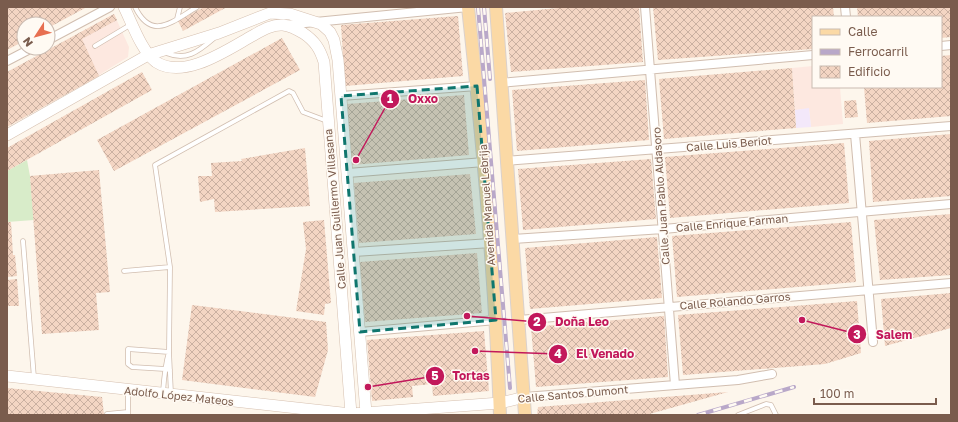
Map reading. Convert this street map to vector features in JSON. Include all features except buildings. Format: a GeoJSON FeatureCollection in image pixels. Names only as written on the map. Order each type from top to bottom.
{"type":"FeatureCollection","features":[{"type":"Feature","properties":{"kind":"main road","name":"Avenida Manuel Lebrija"},"geometry":{"type":"LineString","coordinates":[[468,7],[477,86],[491,243],[500,415]]}},
{"type":"Feature","properties":{"kind":"main road","name":"Avenida Manuel Lebrija"},"geometry":{"type":"LineString","coordinates":[[496,7],[500,83],[525,397],[525,415]]}},
{"type":"Feature","properties":{"kind":"street"},"geometry":{"type":"LineString","coordinates":[[56,36],[110,7]]}},
{"type":"Feature","properties":{"kind":"street"},"geometry":{"type":"LineString","coordinates":[[124,7],[148,56],[157,62],[175,68],[192,66],[265,29],[281,23],[314,21],[408,9],[468,7]]}},
{"type":"Feature","properties":{"kind":"street","name":"Calle Juan Pablo Aldasoro"},"geometry":{"type":"LineString","coordinates":[[646,7],[675,385]]}},
{"type":"Feature","properties":{"kind":"street"},"geometry":{"type":"LineString","coordinates":[[7,135],[148,56],[219,33],[271,12],[290,14],[314,21]]}},
{"type":"Feature","properties":{"kind":"street","name":"Calle Juan Guillermo Villasana"},"geometry":{"type":"LineString","coordinates":[[314,21],[324,26],[334,40],[337,48],[366,413]]}},
{"type":"Feature","properties":{"kind":"street","name":"Calle Juan Guillermo Villasana"},"geometry":{"type":"LineString","coordinates":[[281,23],[304,34],[314,42],[320,50],[324,62],[351,414]]}},
{"type":"Feature","properties":{"kind":"street"},"geometry":{"type":"LineString","coordinates":[[500,83],[812,55]]}},
{"type":"Feature","properties":{"kind":"street"},"geometry":{"type":"LineString","coordinates":[[7,62],[18,56]]}},
{"type":"Feature","properties":{"kind":"street"},"geometry":{"type":"LineString","coordinates":[[341,96],[477,86]]}},
{"type":"Feature","properties":{"kind":"street","name":"Calle Luis Beriot"},"geometry":{"type":"LineString","coordinates":[[506,161],[951,126]]}},
{"type":"Feature","properties":{"kind":"street"},"geometry":{"type":"LineString","coordinates":[[855,134],[872,342]]}},
{"type":"Feature","properties":{"kind":"street"},"geometry":{"type":"LineString","coordinates":[[348,173],[484,162]]}},
{"type":"Feature","properties":{"kind":"street","name":"Calle Enrique Farman"},"geometry":{"type":"LineString","coordinates":[[513,239],[663,229],[951,204]]}},
{"type":"Feature","properties":{"kind":"street"},"geometry":{"type":"LineString","coordinates":[[354,252],[491,243]]}},
{"type":"Feature","properties":{"kind":"street","name":"Calle Rolando Garros"},"geometry":{"type":"LineString","coordinates":[[519,320],[951,284]]}},
{"type":"Feature","properties":{"kind":"street"},"geometry":{"type":"LineString","coordinates":[[360,332],[496,320]]}},
{"type":"Feature","properties":{"kind":"street","name":"Calle Santos Dumont"},"geometry":{"type":"LineString","coordinates":[[351,414],[500,403],[525,397],[738,380],[772,374]]}},
{"type":"Feature","properties":{"kind":"street","name":"Adolfo López Mateos"},"geometry":{"type":"LineString","coordinates":[[7,376],[351,414]]}},
{"type":"Feature","properties":{"kind":"lane"},"geometry":{"type":"LineString","coordinates":[[135,7],[141,18],[151,25],[162,27],[195,8]]}},
{"type":"Feature","properties":{"kind":"lane"},"geometry":{"type":"LineString","coordinates":[[176,19],[180,7]]}},
{"type":"Feature","properties":{"kind":"lane"},"geometry":{"type":"LineString","coordinates":[[95,46],[132,24]]}},
{"type":"Feature","properties":{"kind":"lane"},"geometry":{"type":"LineString","coordinates":[[167,394],[170,267],[154,168],[156,164],[289,91],[293,93],[303,112],[328,121]]}},
{"type":"Feature","properties":{"kind":"lane"},"geometry":{"type":"LineString","coordinates":[[24,241],[34,380]]}},
{"type":"Feature","properties":{"kind":"lane"},"geometry":{"type":"LineString","coordinates":[[124,271],[170,267]]}},
{"type":"Feature","properties":{"kind":"lane"},"geometry":{"type":"LineString","coordinates":[[167,370],[130,367],[128,362],[128,349],[169,352]]}},
{"type":"Feature","properties":{"kind":"lane"},"geometry":{"type":"LineString","coordinates":[[167,370],[167,394]]}},
{"type":"Feature","properties":{"kind":"lane"},"geometry":{"type":"LineString","coordinates":[[107,414],[128,413],[128,390]]}},
{"type":"Feature","properties":{"kind":"lane"},"geometry":{"type":"LineString","coordinates":[[521,415],[525,397]]}},
{"type":"Feature","properties":{"kind":"lane"},"geometry":{"type":"LineString","coordinates":[[500,403],[504,415]]}},
{"type":"Feature","properties":{"kind":"lane"},"geometry":{"type":"LineString","coordinates":[[738,415],[766,404],[771,405],[776,415]]}},
{"type":"Feature","properties":{"kind":"highlighted area"},"geometry":{"type":"Polygon","coordinates":[[[477,86],[496,320],[360,332],[341,96],[477,86]]]}},
{"type":"Feature","properties":{"kind":"shaded area"},"geometry":{"type":"Polygon","coordinates":[[[114,14],[129,47],[128,57],[83,85],[63,42],[114,14]]]}},
{"type":"Feature","properties":{"kind":"shaded area"},"geometry":{"type":"Polygon","coordinates":[[[812,66],[812,88],[840,88],[843,124],[811,127],[809,109],[795,110],[792,68],[812,66]]]}},
{"type":"Feature","properties":{"kind":"shaded area"},"geometry":{"type":"Polygon","coordinates":[[[809,108],[811,127],[796,128],[795,110],[809,108]]]}},
{"type":"Feature","properties":{"kind":"green space"},"geometry":{"type":"Polygon","coordinates":[[[27,160],[34,220],[7,222],[7,171],[27,160]]]}},
{"type":"Feature","properties":{"kind":"railway"},"geometry":{"type":"LineString","coordinates":[[478,7],[510,388]]}},
{"type":"Feature","properties":{"kind":"railway"},"geometry":{"type":"LineString","coordinates":[[484,7],[490,79]]}},
{"type":"Feature","properties":{"kind":"railway"},"geometry":{"type":"LineString","coordinates":[[698,415],[794,387]]}},
{"type":"Feature","properties":{"kind":"place","name":"Oxxo"},"geometry":{"type":"Point","coordinates":[356,160]}},
{"type":"Feature","properties":{"kind":"place","name":"Doña Leo"},"geometry":{"type":"Point","coordinates":[467,316]}},
{"type":"Feature","properties":{"kind":"place","name":"Salem"},"geometry":{"type":"Point","coordinates":[802,320]}},
{"type":"Feature","properties":{"kind":"place","name":"El Venado"},"geometry":{"type":"Point","coordinates":[475,351]}},
{"type":"Feature","properties":{"kind":"place","name":"Tortas"},"geometry":{"type":"Point","coordinates":[368,387]}}]}
